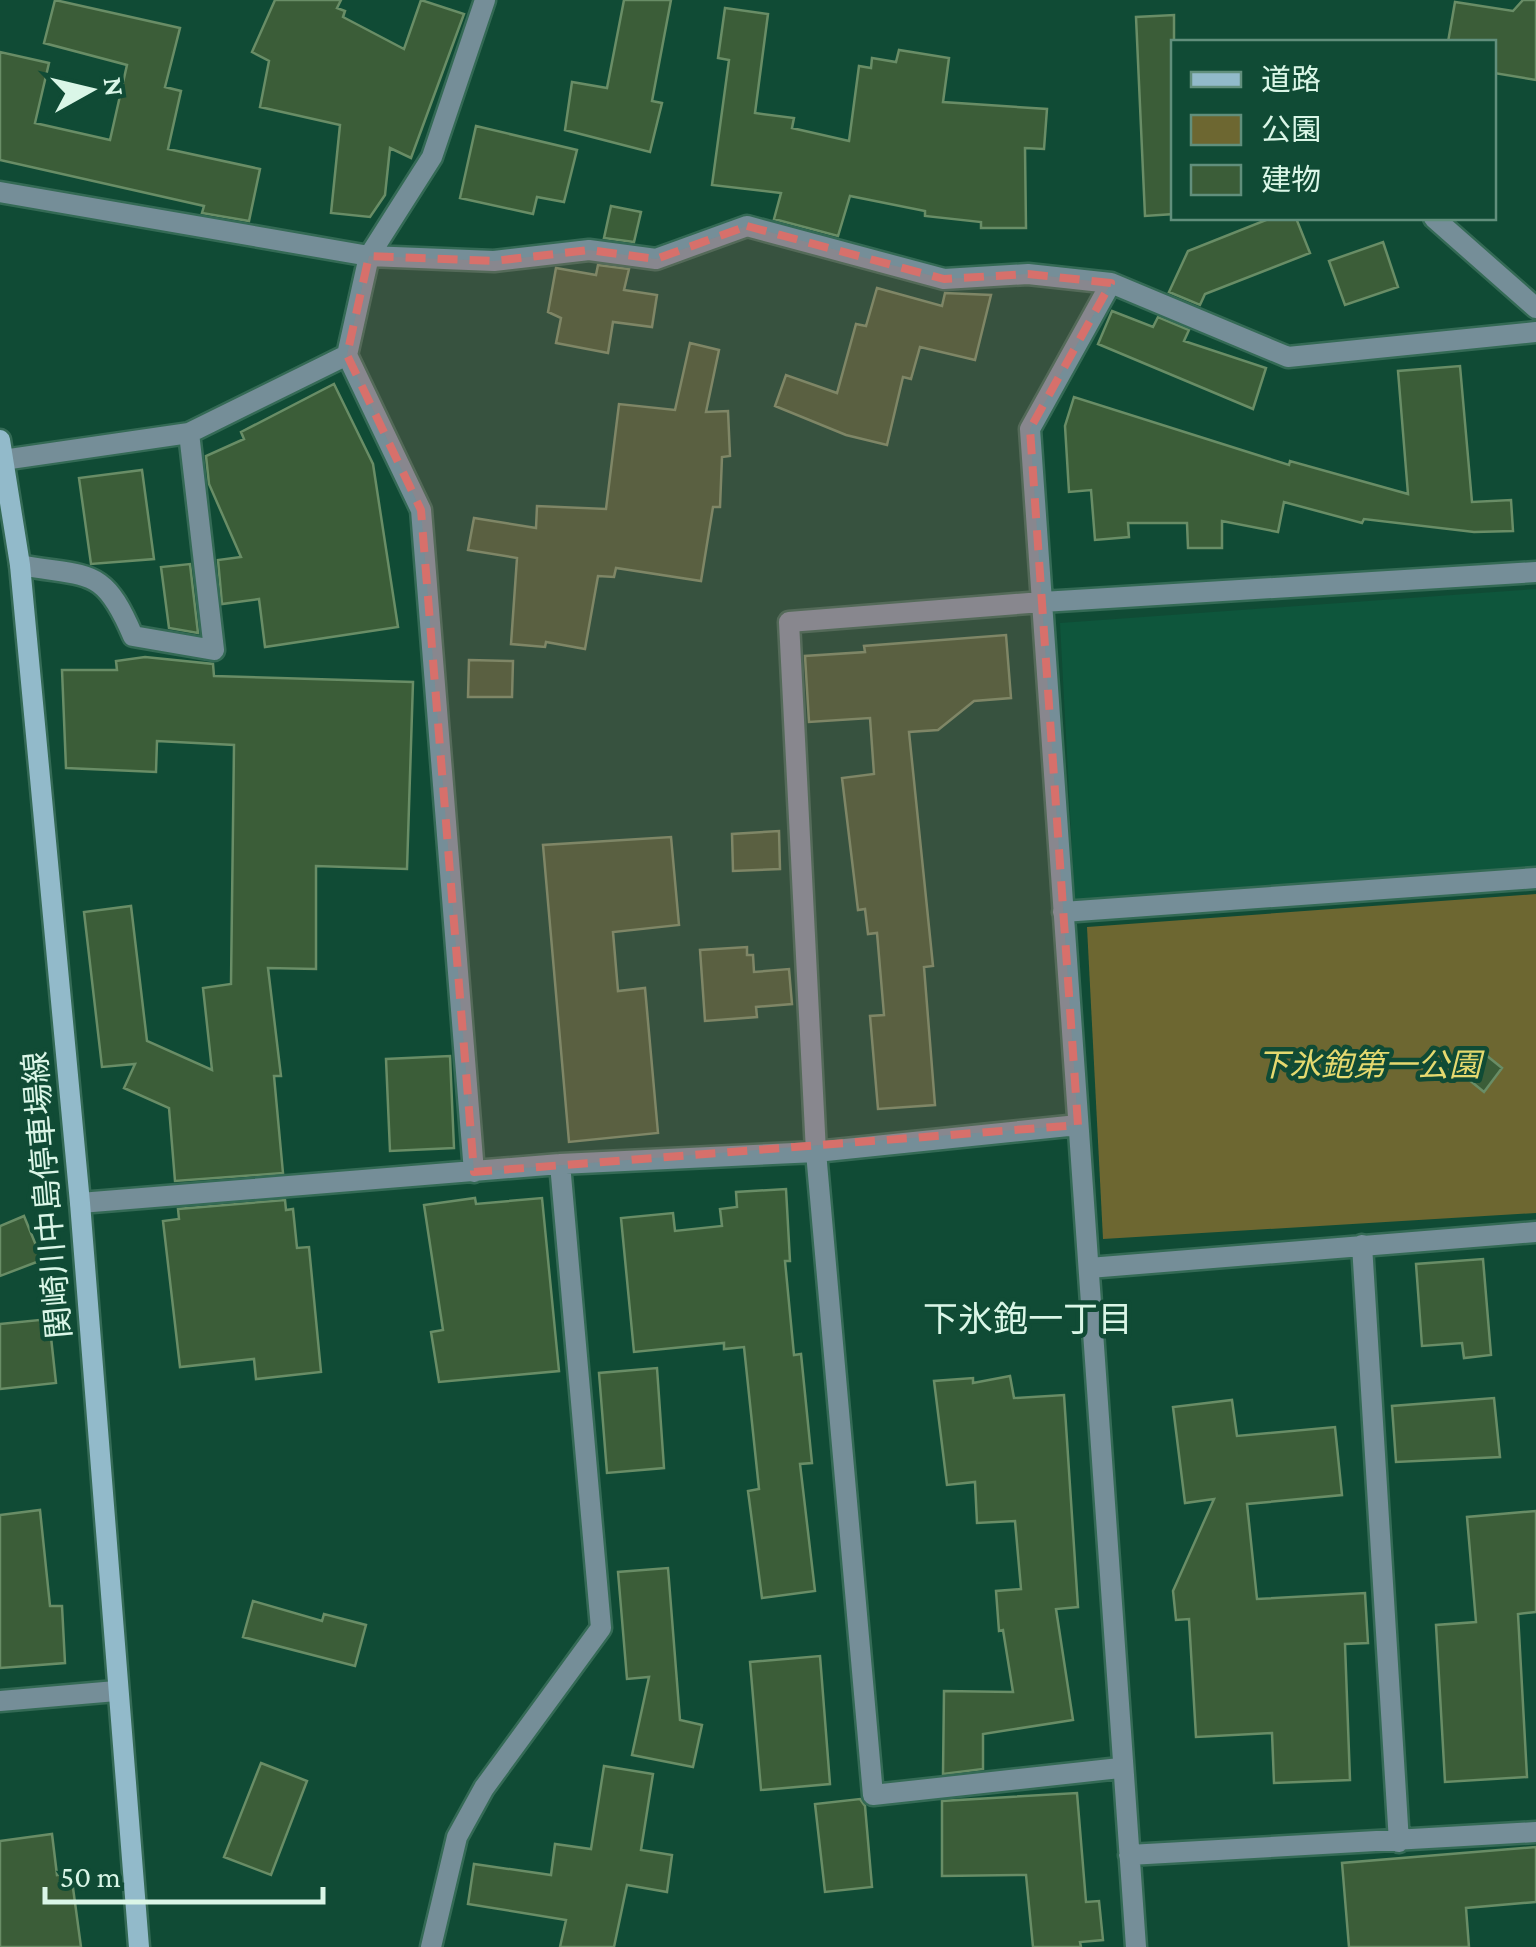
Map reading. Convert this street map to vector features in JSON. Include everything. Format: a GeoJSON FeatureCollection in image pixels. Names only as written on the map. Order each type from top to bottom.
{"type":"FeatureCollection","features":[{"type":"Feature","properties":{"kind":"main road","name":"関崎川中島停車場線"},"geometry":{"type":"LineString","coordinates":[[2,450],[20,565],[80,1202],[139,1947]]}},
{"type":"Feature","properties":{"kind":"street"},"geometry":{"type":"LineString","coordinates":[[474,1172],[421,510],[348,355],[369,256],[432,157],[485,0]]}},
{"type":"Feature","properties":{"kind":"street"},"geometry":{"type":"LineString","coordinates":[[0,192],[369,256],[494,262],[589,250],[656,259],[747,226],[944,280],[1028,274],[1111,283],[1288,357],[1536,332]]}},
{"type":"Feature","properties":{"kind":"street"},"geometry":{"type":"LineString","coordinates":[[1436,220],[1536,308]]}},
{"type":"Feature","properties":{"kind":"street"},"geometry":{"type":"LineString","coordinates":[[1111,283],[1030,429],[1120,1768],[1136,1947]]}},
{"type":"Feature","properties":{"kind":"street"},"geometry":{"type":"LineString","coordinates":[[2,450],[189,433],[348,355]]}},
{"type":"Feature","properties":{"kind":"street"},"geometry":{"type":"LineString","coordinates":[[20,565],[100,580],[118,602],[132,636],[214,650],[189,433]]}},
{"type":"Feature","properties":{"kind":"street"},"geometry":{"type":"LineString","coordinates":[[1120,1768],[872,1795],[816,1152],[789,622],[1042,602],[1536,572]]}},
{"type":"Feature","properties":{"kind":"street"},"geometry":{"type":"LineString","coordinates":[[1063,912],[1536,878]]}},
{"type":"Feature","properties":{"kind":"street"},"geometry":{"type":"LineString","coordinates":[[80,1202],[560,1164],[816,1152],[1078,1125]]}},
{"type":"Feature","properties":{"kind":"street"},"geometry":{"type":"LineString","coordinates":[[431,1947],[457,1837],[484,1788],[601,1628],[560,1164]]}},
{"type":"Feature","properties":{"kind":"street"},"geometry":{"type":"LineString","coordinates":[[1089,1268],[1536,1232]]}},
{"type":"Feature","properties":{"kind":"street"},"geometry":{"type":"LineString","coordinates":[[1362,1245],[1398,1842]]}},
{"type":"Feature","properties":{"kind":"street"},"geometry":{"type":"LineString","coordinates":[[0,1702],[116,1691]]}},
{"type":"Feature","properties":{"kind":"street"},"geometry":{"type":"LineString","coordinates":[[1128,1855],[1536,1832]]}},
{"type":"Feature","properties":{"kind":"highlighted area"},"geometry":{"type":"Polygon","coordinates":[[[747,226],[944,279],[1028,274],[1111,283],[1030,429],[1078,1125],[474,1172],[421,510],[347,355],[369,256],[494,261],[589,250],[656,259],[747,226]]]}},
{"type":"Feature","properties":{"kind":"shaded area"},"geometry":{"type":"Polygon","coordinates":[[[1536,589],[1536,872],[1075,906],[1060,623],[1536,589]]]}},
{"type":"Feature","properties":{"kind":"green space","name":"下氷鉋第一公園"},"geometry":{"type":"Polygon","coordinates":[[[1536,894],[1536,1213],[1103,1239],[1087,927],[1536,894]]]}},
{"type":"Feature","properties":{"kind":"building"},"geometry":{"type":"Polygon","coordinates":[[[55,0],[180,28],[165,87],[181,91],[168,149],[260,169],[249,221],[202,213],[204,206],[0,160],[0,52],[49,63],[35,123],[110,140],[127,65],[44,43],[55,0]]]}},
{"type":"Feature","properties":{"kind":"building"},"geometry":{"type":"Polygon","coordinates":[[[275,0],[341,0],[337,8],[345,11],[343,17],[404,49],[421,0],[464,14],[411,158],[390,148],[385,195],[370,217],[331,213],[340,125],[260,107],[269,61],[252,52],[275,0]]]}},
{"type":"Feature","properties":{"kind":"building"},"geometry":{"type":"Polygon","coordinates":[[[624,0],[671,0],[652,101],[662,103],[650,152],[565,130],[572,82],[607,88],[624,0]]]}},
{"type":"Feature","properties":{"kind":"building"},"geometry":{"type":"Polygon","coordinates":[[[1523,0],[1536,0],[1536,80],[1496,73],[1496,40],[1448,40],[1455,2],[1513,11],[1523,0]]]}},
{"type":"Feature","properties":{"kind":"building"},"geometry":{"type":"Polygon","coordinates":[[[725,8],[768,14],[755,113],[794,118],[792,128],[849,141],[859,66],[871,68],[872,58],[896,62],[899,50],[949,58],[943,102],[1047,109],[1044,149],[1025,148],[1026,228],[981,228],[981,222],[925,216],[925,211],[850,196],[838,236],[774,219],[781,193],[712,185],[729,60],[718,58],[725,8]]]}},
{"type":"Feature","properties":{"kind":"building"},"geometry":{"type":"Polygon","coordinates":[[[1174,15],[1171,214],[1145,216],[1136,17],[1174,15]]]}},
{"type":"Feature","properties":{"kind":"building"},"geometry":{"type":"Polygon","coordinates":[[[476,126],[577,150],[564,202],[537,197],[533,214],[460,198],[476,126]]]}},
{"type":"Feature","properties":{"kind":"building"},"geometry":{"type":"Polygon","coordinates":[[[611,206],[641,212],[634,242],[604,238],[611,206]]]}},
{"type":"Feature","properties":{"kind":"building"},"geometry":{"type":"Polygon","coordinates":[[[1266,220],[1297,220],[1310,253],[1205,294],[1200,305],[1169,292],[1188,251],[1266,220]]]}},
{"type":"Feature","properties":{"kind":"building"},"geometry":{"type":"Polygon","coordinates":[[[1383,242],[1398,287],[1345,305],[1329,261],[1383,242]]]}},
{"type":"Feature","properties":{"kind":"building"},"geometry":{"type":"Polygon","coordinates":[[[598,265],[629,269],[624,290],[657,295],[652,327],[613,322],[608,353],[556,343],[561,318],[548,312],[556,268],[596,275],[598,265]]]}},
{"type":"Feature","properties":{"kind":"building"},"geometry":{"type":"Polygon","coordinates":[[[877,288],[942,306],[945,293],[991,295],[975,360],[920,347],[911,379],[903,377],[887,445],[846,435],[775,406],[786,375],[837,393],[856,324],[866,326],[877,288]]]}},
{"type":"Feature","properties":{"kind":"building"},"geometry":{"type":"Polygon","coordinates":[[[1112,311],[1153,327],[1158,317],[1189,330],[1184,341],[1266,368],[1253,409],[1098,344],[1112,311]]]}},
{"type":"Feature","properties":{"kind":"building"},"geometry":{"type":"Polygon","coordinates":[[[690,343],[719,350],[706,412],[728,411],[730,456],[722,457],[720,507],[713,507],[701,581],[616,568],[614,577],[598,576],[585,649],[546,642],[545,647],[511,644],[517,558],[468,550],[474,518],[536,528],[537,506],[606,509],[619,404],[675,410],[690,343]]]}},
{"type":"Feature","properties":{"kind":"building"},"geometry":{"type":"Polygon","coordinates":[[[1460,366],[1472,502],[1511,500],[1513,531],[1474,532],[1364,519],[1362,523],[1284,502],[1278,532],[1222,521],[1222,548],[1188,548],[1187,523],[1128,523],[1129,537],[1095,540],[1091,490],[1069,492],[1065,426],[1074,397],[1289,465],[1290,461],[1408,494],[1398,371],[1460,366]]]}},
{"type":"Feature","properties":{"kind":"building"},"geometry":{"type":"Polygon","coordinates":[[[334,384],[373,464],[398,627],[265,647],[259,599],[222,604],[218,560],[241,557],[209,484],[206,456],[244,439],[241,432],[334,384]]]}},
{"type":"Feature","properties":{"kind":"building"},"geometry":{"type":"Polygon","coordinates":[[[142,470],[154,559],[91,564],[79,478],[142,470]]]}},
{"type":"Feature","properties":{"kind":"building"},"geometry":{"type":"Polygon","coordinates":[[[190,564],[198,633],[169,628],[161,567],[190,564]]]}},
{"type":"Feature","properties":{"kind":"building"},"geometry":{"type":"Polygon","coordinates":[[[1006,635],[1011,698],[974,701],[938,730],[909,732],[933,966],[924,967],[935,1105],[878,1109],[870,1016],[884,1015],[877,933],[868,934],[865,909],[858,910],[842,778],[874,774],[870,718],[809,722],[805,656],[865,652],[864,646],[1006,635]]]}},
{"type":"Feature","properties":{"kind":"building"},"geometry":{"type":"Polygon","coordinates":[[[145,657],[213,664],[214,676],[413,682],[407,869],[316,866],[316,969],[268,968],[281,1076],[274,1076],[283,1173],[175,1181],[169,1108],[124,1088],[135,1064],[102,1067],[84,912],[131,906],[147,1041],[212,1070],[203,988],[231,984],[234,745],[157,741],[156,772],[66,768],[62,670],[117,670],[116,661],[145,657]]]}},
{"type":"Feature","properties":{"kind":"building"},"geometry":{"type":"Polygon","coordinates":[[[469,660],[513,661],[512,697],[468,697],[469,660]]]}},
{"type":"Feature","properties":{"kind":"building"},"geometry":{"type":"Polygon","coordinates":[[[779,831],[780,869],[733,871],[732,834],[779,831]]]}},
{"type":"Feature","properties":{"kind":"building"},"geometry":{"type":"Polygon","coordinates":[[[671,837],[679,925],[613,932],[618,991],[645,988],[658,1133],[569,1142],[543,845],[671,837]]]}},
{"type":"Feature","properties":{"kind":"building"},"geometry":{"type":"Polygon","coordinates":[[[747,947],[747,955],[753,955],[754,972],[789,969],[792,1004],[756,1007],[757,1017],[705,1021],[700,950],[747,947]]]}},
{"type":"Feature","properties":{"kind":"building"},"geometry":{"type":"Polygon","coordinates":[[[1481,1051],[1502,1068],[1484,1092],[1462,1074],[1481,1051]]]}},
{"type":"Feature","properties":{"kind":"building"},"geometry":{"type":"Polygon","coordinates":[[[450,1056],[454,1148],[390,1151],[386,1059],[450,1056]]]}},
{"type":"Feature","properties":{"kind":"building"},"geometry":{"type":"Polygon","coordinates":[[[786,1189],[790,1261],[785,1261],[794,1355],[801,1354],[812,1463],[800,1464],[815,1591],[762,1598],[748,1491],[759,1489],[744,1347],[724,1349],[724,1343],[634,1352],[621,1218],[673,1213],[675,1231],[722,1226],[720,1209],[737,1207],[736,1192],[786,1189]]]}},
{"type":"Feature","properties":{"kind":"building"},"geometry":{"type":"Polygon","coordinates":[[[475,1198],[476,1204],[542,1198],[559,1371],[439,1382],[431,1332],[443,1330],[424,1205],[475,1198]]]}},
{"type":"Feature","properties":{"kind":"building"},"geometry":{"type":"Polygon","coordinates":[[[285,1200],[286,1210],[293,1209],[297,1248],[309,1247],[321,1372],[256,1379],[254,1359],[180,1367],[163,1221],[179,1219],[178,1209],[285,1200]]]}},
{"type":"Feature","properties":{"kind":"building"},"geometry":{"type":"Polygon","coordinates":[[[24,1216],[42,1260],[0,1276],[0,1226],[24,1216]]]}},
{"type":"Feature","properties":{"kind":"building"},"geometry":{"type":"Polygon","coordinates":[[[1483,1259],[1491,1355],[1464,1358],[1462,1343],[1422,1346],[1416,1264],[1483,1259]]]}},
{"type":"Feature","properties":{"kind":"building"},"geometry":{"type":"Polygon","coordinates":[[[49,1319],[56,1383],[0,1389],[0,1324],[49,1319]]]}},
{"type":"Feature","properties":{"kind":"building"},"geometry":{"type":"Polygon","coordinates":[[[657,1368],[664,1468],[607,1473],[599,1373],[657,1368]]]}},
{"type":"Feature","properties":{"kind":"building"},"geometry":{"type":"Polygon","coordinates":[[[1010,1376],[1014,1398],[1064,1395],[1078,1607],[1056,1609],[1073,1720],[983,1734],[983,1769],[943,1774],[944,1691],[1013,1692],[1003,1630],[999,1631],[996,1591],[1021,1589],[1015,1521],[977,1523],[975,1482],[947,1485],[934,1381],[973,1378],[973,1383],[1010,1376]]]}},
{"type":"Feature","properties":{"kind":"building"},"geometry":{"type":"Polygon","coordinates":[[[1494,1398],[1500,1457],[1396,1462],[1392,1406],[1494,1398]]]}},
{"type":"Feature","properties":{"kind":"building"},"geometry":{"type":"Polygon","coordinates":[[[1232,1400],[1237,1436],[1335,1427],[1342,1495],[1247,1504],[1257,1599],[1365,1593],[1368,1643],[1345,1644],[1350,1780],[1274,1783],[1272,1733],[1196,1737],[1189,1619],[1176,1620],[1173,1591],[1214,1499],[1185,1503],[1173,1407],[1232,1400]]]}},
{"type":"Feature","properties":{"kind":"building"},"geometry":{"type":"Polygon","coordinates":[[[40,1510],[50,1606],[62,1606],[65,1663],[0,1668],[0,1515],[40,1510]]]}},
{"type":"Feature","properties":{"kind":"building"},"geometry":{"type":"Polygon","coordinates":[[[1536,1511],[1536,1612],[1518,1614],[1527,1777],[1445,1782],[1436,1625],[1476,1622],[1467,1517],[1536,1511]]]}},
{"type":"Feature","properties":{"kind":"building"},"geometry":{"type":"Polygon","coordinates":[[[668,1568],[680,1720],[702,1725],[693,1767],[632,1755],[649,1677],[627,1679],[618,1572],[668,1568]]]}},
{"type":"Feature","properties":{"kind":"building"},"geometry":{"type":"Polygon","coordinates":[[[253,1601],[322,1621],[324,1614],[366,1625],[355,1666],[243,1637],[253,1601]]]}},
{"type":"Feature","properties":{"kind":"building"},"geometry":{"type":"Polygon","coordinates":[[[820,1656],[830,1784],[761,1790],[750,1662],[820,1656]]]}},
{"type":"Feature","properties":{"kind":"building"},"geometry":{"type":"Polygon","coordinates":[[[261,1763],[307,1781],[271,1875],[224,1857],[261,1763]]]}},
{"type":"Feature","properties":{"kind":"building"},"geometry":{"type":"Polygon","coordinates":[[[604,1766],[653,1774],[641,1850],[672,1855],[667,1892],[627,1885],[614,1947],[560,1947],[566,1920],[468,1904],[474,1864],[551,1875],[555,1844],[591,1849],[604,1766]]]}},
{"type":"Feature","properties":{"kind":"building"},"geometry":{"type":"Polygon","coordinates":[[[1077,1793],[1086,1902],[1099,1901],[1103,1940],[1080,1942],[1081,1947],[1033,1947],[1026,1875],[942,1876],[942,1801],[1077,1793]]]}},
{"type":"Feature","properties":{"kind":"building"},"geometry":{"type":"Polygon","coordinates":[[[860,1799],[865,1806],[872,1887],[825,1892],[815,1804],[860,1799]]]}},
{"type":"Feature","properties":{"kind":"building"},"geometry":{"type":"Polygon","coordinates":[[[52,1834],[57,1875],[71,1873],[81,1947],[0,1947],[0,1841],[52,1834]]]}},
{"type":"Feature","properties":{"kind":"building"},"geometry":{"type":"Polygon","coordinates":[[[1536,1847],[1536,1902],[1466,1908],[1469,1947],[1349,1947],[1342,1863],[1536,1847]]]}},
{"type":"Feature","properties":{"kind":"district","name":"下氷鉋一丁目"},"geometry":{"type":"Point","coordinates":[1028,1319]}}]}
